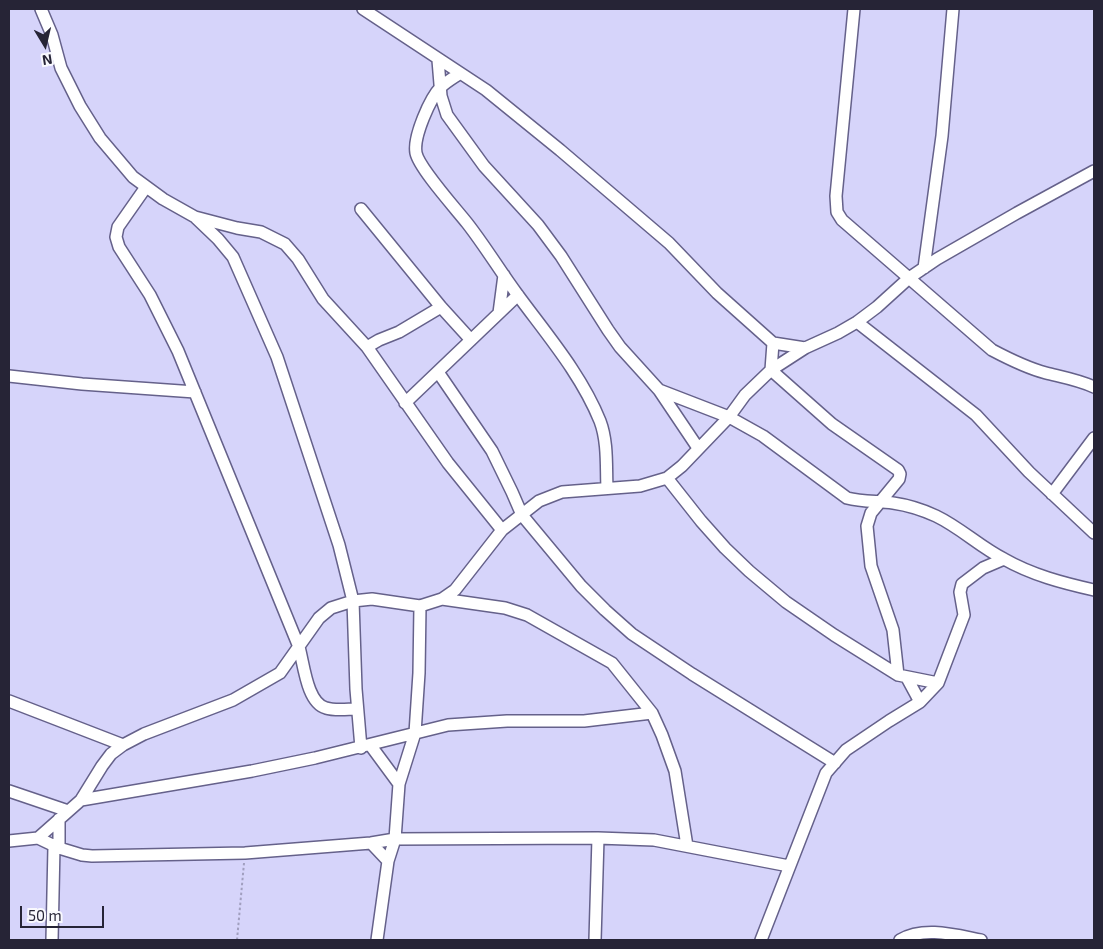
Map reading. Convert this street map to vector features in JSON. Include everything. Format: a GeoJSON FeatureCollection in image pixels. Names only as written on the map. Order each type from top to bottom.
{"type":"FeatureCollection","features":[{"type":"Feature","properties":{"kind":"street"},"geometry":{"type":"LineString","coordinates":[[41,9],[52,35],[61,68],[80,106],[100,138],[133,177],[163,199],[195,217],[218,239],[232,257],[277,356],[339,545],[353,601],[358,709],[366,747],[399,784]]}},
{"type":"Feature","properties":{"kind":"street"},"geometry":{"type":"LineString","coordinates":[[363,9],[486,90],[560,150],[669,243],[716,293],[773,343],[805,348]]}},
{"type":"Feature","properties":{"kind":"street"},"geometry":{"type":"LineString","coordinates":[[854,9],[836,206],[842,220],[992,350],[1044,372],[1094,387]]}},
{"type":"Feature","properties":{"kind":"street"},"geometry":{"type":"LineString","coordinates":[[924,268],[942,136],[953,9]]}},
{"type":"Feature","properties":{"kind":"street"},"geometry":{"type":"LineString","coordinates":[[438,60],[440,88],[447,115],[484,166],[538,225],[561,256],[616,341],[659,390],[698,448]]}},
{"type":"Feature","properties":{"kind":"street"},"geometry":{"type":"LineString","coordinates":[[459,74],[440,88],[420,123],[416,139],[416,154],[426,172],[472,229],[504,276],[555,343],[586,391],[601,422],[606,447],[607,488]]}},
{"type":"Feature","properties":{"kind":"street"},"geometry":{"type":"LineString","coordinates":[[38,838],[80,800],[111,754],[144,734],[233,700],[280,672],[319,618],[331,608],[353,601],[372,599],[420,606],[442,599],[455,590],[502,530],[540,501],[562,492],[640,486],[667,478],[682,466],[729,417],[745,395],[771,370],[805,348],[857,322],[909,278],[924,268],[1016,213],[1094,171]]}},
{"type":"Feature","properties":{"kind":"street"},"geometry":{"type":"LineString","coordinates":[[146,187],[118,226],[116,237],[119,247],[150,295],[178,352],[299,647],[312,698],[318,705],[328,709],[358,709]]}},
{"type":"Feature","properties":{"kind":"street"},"geometry":{"type":"LineString","coordinates":[[361,209],[441,307],[471,340]]}},
{"type":"Feature","properties":{"kind":"street"},"geometry":{"type":"LineString","coordinates":[[195,217],[261,232],[285,244],[298,259],[323,299],[367,347],[448,463],[502,530]]}},
{"type":"Feature","properties":{"kind":"street"},"geometry":{"type":"LineString","coordinates":[[500,312],[504,276]]}},
{"type":"Feature","properties":{"kind":"street"},"geometry":{"type":"LineString","coordinates":[[405,403],[518,295]]}},
{"type":"Feature","properties":{"kind":"street"},"geometry":{"type":"LineString","coordinates":[[367,347],[378,340],[399,332],[441,307]]}},
{"type":"Feature","properties":{"kind":"street"},"geometry":{"type":"LineString","coordinates":[[857,322],[976,415],[1029,472],[1094,533]]}},
{"type":"Feature","properties":{"kind":"street"},"geometry":{"type":"LineString","coordinates":[[771,370],[773,343]]}},
{"type":"Feature","properties":{"kind":"street"},"geometry":{"type":"LineString","coordinates":[[771,370],[832,424],[898,470],[900,474],[899,479],[871,513],[867,526],[867,542],[871,566],[893,630],[902,677],[920,702]]}},
{"type":"Feature","properties":{"kind":"street"},"geometry":{"type":"LineString","coordinates":[[438,372],[492,451],[522,515],[581,586],[605,610],[632,634],[740,705],[835,763]]}},
{"type":"Feature","properties":{"kind":"street"},"geometry":{"type":"LineString","coordinates":[[9,376],[82,384],[195,392]]}},
{"type":"Feature","properties":{"kind":"street"},"geometry":{"type":"LineString","coordinates":[[659,390],[729,417],[763,436],[847,498],[862,502],[880,502],[914,508],[936,516],[1004,560],[1058,582],[1094,590]]}},
{"type":"Feature","properties":{"kind":"street"},"geometry":{"type":"LineString","coordinates":[[1052,494],[1094,438]]}},
{"type":"Feature","properties":{"kind":"street"},"geometry":{"type":"LineString","coordinates":[[667,478],[725,548],[786,602],[834,635],[902,677],[938,683]]}},
{"type":"Feature","properties":{"kind":"street"},"geometry":{"type":"LineString","coordinates":[[983,568],[987,549]]}},
{"type":"Feature","properties":{"kind":"street"},"geometry":{"type":"LineString","coordinates":[[761,940],[826,773],[846,750],[920,702],[938,683],[964,615],[960,592],[962,584],[983,568],[1004,560]]}},
{"type":"Feature","properties":{"kind":"street"},"geometry":{"type":"LineString","coordinates":[[442,599],[505,608],[527,615],[612,664],[652,713],[662,735],[675,771],[687,846]]}},
{"type":"Feature","properties":{"kind":"street"},"geometry":{"type":"LineString","coordinates":[[377,940],[388,862],[395,839],[399,784],[415,733],[419,673],[420,606]]}},
{"type":"Feature","properties":{"kind":"street"},"geometry":{"type":"LineString","coordinates":[[9,701],[123,745]]}},
{"type":"Feature","properties":{"kind":"street"},"geometry":{"type":"LineString","coordinates":[[80,800],[252,771],[366,747],[415,733],[458,725],[507,721],[584,721],[652,713]]}},
{"type":"Feature","properties":{"kind":"street"},"geometry":{"type":"LineString","coordinates":[[9,791],[68,811]]}},
{"type":"Feature","properties":{"kind":"street"},"geometry":{"type":"LineString","coordinates":[[52,940],[59,819]]}},
{"type":"Feature","properties":{"kind":"street"},"geometry":{"type":"LineString","coordinates":[[9,841],[38,838],[57,847],[82,855],[92,856],[245,853],[372,843],[395,839],[598,838],[654,840],[789,866]]}},
{"type":"Feature","properties":{"kind":"street"},"geometry":{"type":"LineString","coordinates":[[595,940],[598,838]]}},
{"type":"Feature","properties":{"kind":"street"},"geometry":{"type":"LineString","coordinates":[[372,843],[388,862]]}},
{"type":"Feature","properties":{"kind":"street"},"geometry":{"type":"LineString","coordinates":[[900,940],[920,932],[947,934],[981,940]]}},
{"type":"Feature","properties":{"kind":"path"},"geometry":{"type":"LineString","coordinates":[[237,940],[245,853]]}}]}
